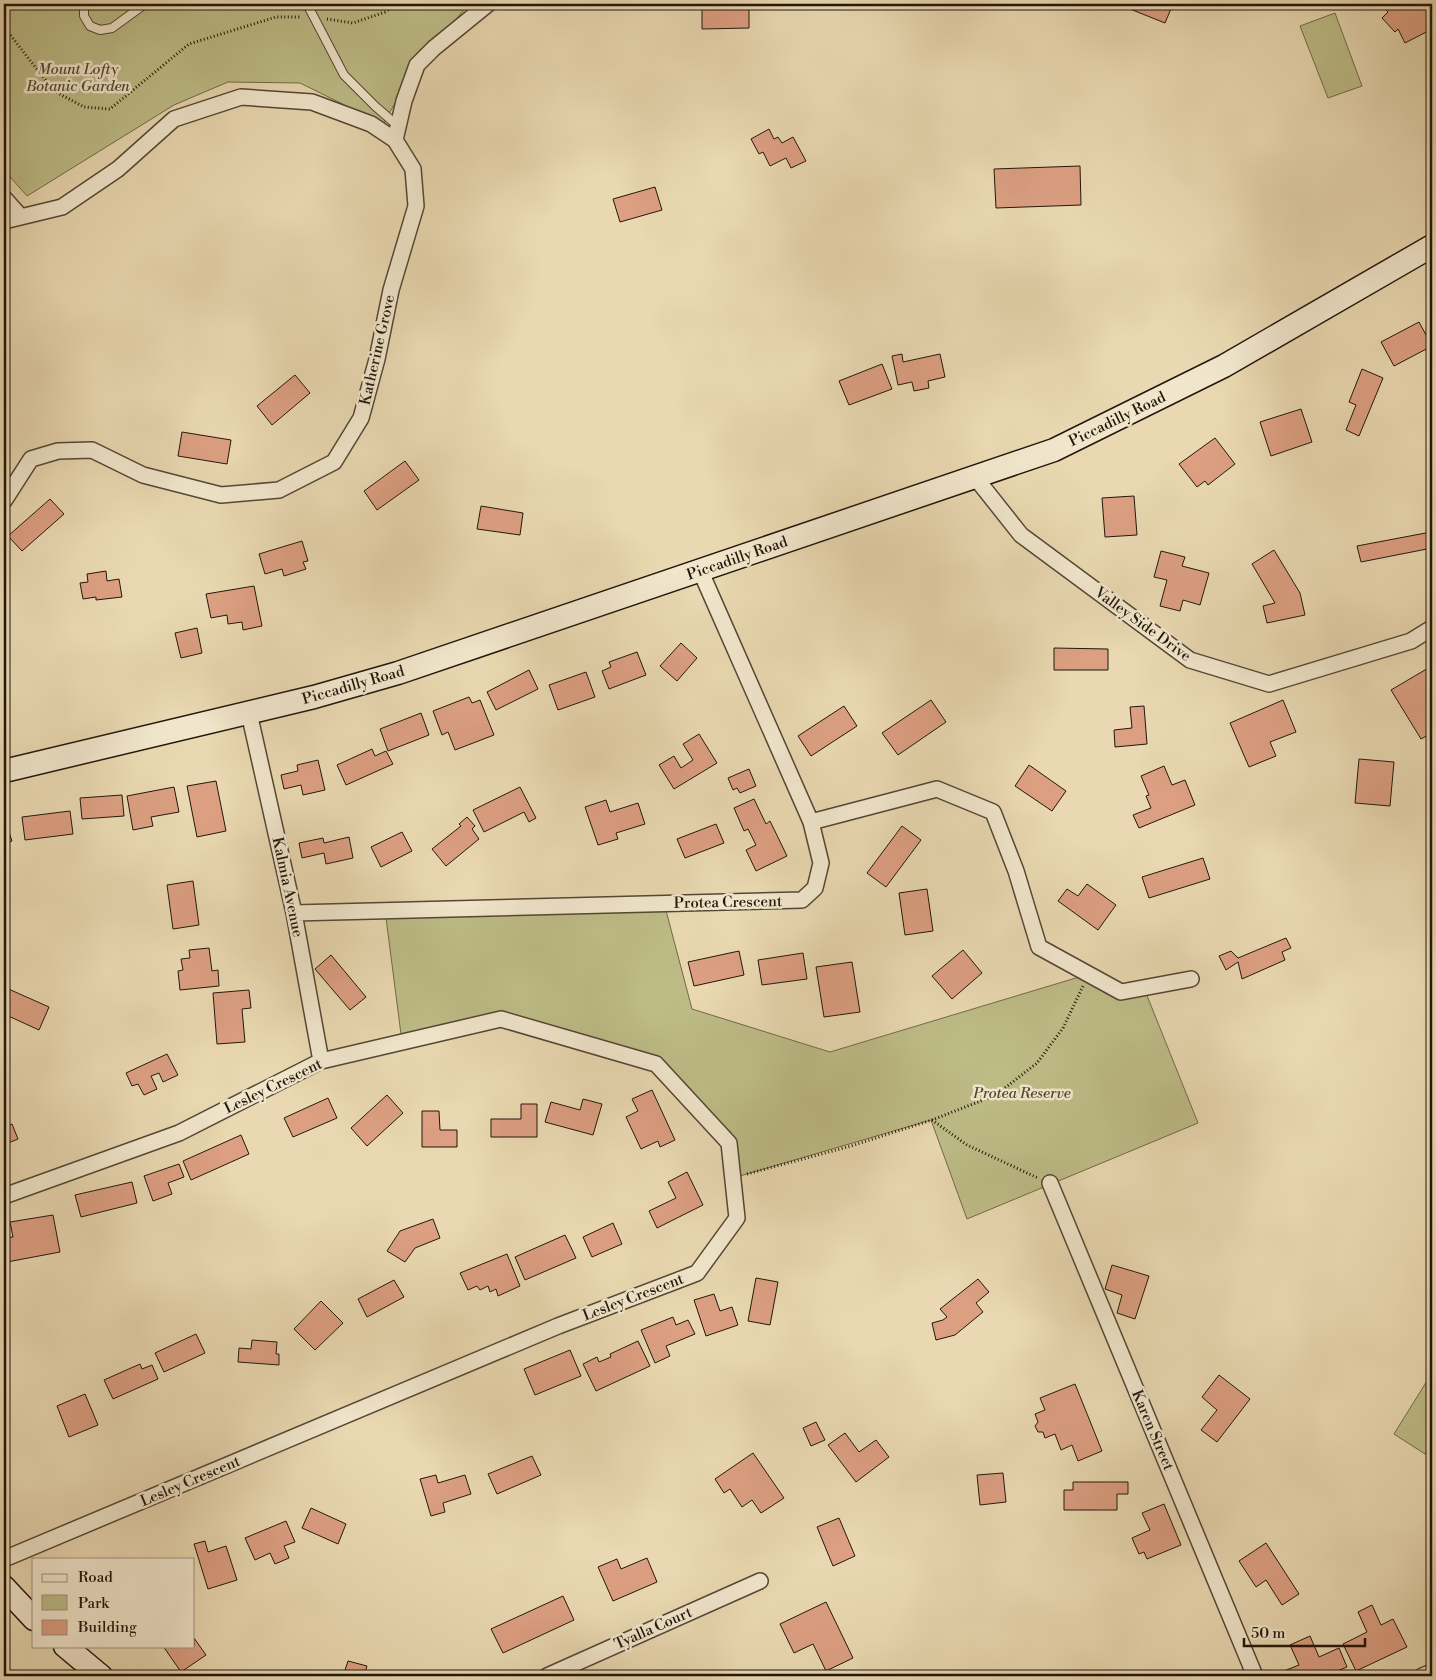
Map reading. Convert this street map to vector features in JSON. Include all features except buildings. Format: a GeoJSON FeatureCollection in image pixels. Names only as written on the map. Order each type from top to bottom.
{"type":"FeatureCollection","features":[{"type":"Feature","properties":{"kind":"main road","name":"Piccadilly Road"},"geometry":{"type":"LineString","coordinates":[[4,771],[314,698],[398,673],[1054,450],[1224,366],[1432,246]]}},
{"type":"Feature","properties":{"kind":"main road"},"geometry":{"type":"LineString","coordinates":[[4,1587],[32,1617]]}},
{"type":"Feature","properties":{"kind":"main road"},"geometry":{"type":"LineString","coordinates":[[67,1648],[102,1676]]}},
{"type":"Feature","properties":{"kind":"street"},"geometry":{"type":"LineString","coordinates":[[4,222],[62,206],[118,170],[174,119],[241,98],[312,102],[397,133],[404,100],[417,65],[434,48],[488,4]]}},
{"type":"Feature","properties":{"kind":"street","name":"Katherine Grove"},"geometry":{"type":"LineString","coordinates":[[4,501],[31,459],[58,451],[92,450],[143,475],[221,495],[279,490],[334,462],[361,418],[377,359],[391,290],[416,206],[413,169],[397,133]]}},
{"type":"Feature","properties":{"kind":"street"},"geometry":{"type":"LineString","coordinates":[[4,198],[21,217]]}},
{"type":"Feature","properties":{"kind":"street","name":"Valley Side Drive"},"geometry":{"type":"LineString","coordinates":[[975,477],[1021,535],[1190,660],[1269,684],[1411,641],[1432,628]]}},
{"type":"Feature","properties":{"kind":"street","name":"Protea Crescent"},"geometry":{"type":"LineString","coordinates":[[294,913],[802,900],[815,888],[821,863],[811,822],[700,570]]}},
{"type":"Feature","properties":{"kind":"street","name":"Kalmia Avenue"},"geometry":{"type":"LineString","coordinates":[[249,713],[294,913],[321,1061]]}},
{"type":"Feature","properties":{"kind":"street"},"geometry":{"type":"LineString","coordinates":[[811,822],[937,789],[993,812],[1016,871],[1039,946],[1120,992],[1191,979]]}},
{"type":"Feature","properties":{"kind":"street","name":"Lesley Crescent"},"geometry":{"type":"LineString","coordinates":[[4,1196],[179,1133],[321,1061],[501,1019],[656,1064],[729,1143],[738,1218],[697,1273],[548,1330],[4,1559]]}},
{"type":"Feature","properties":{"kind":"street","name":"Karen Street"},"geometry":{"type":"LineString","coordinates":[[1050,1183],[1255,1676]]}},
{"type":"Feature","properties":{"kind":"street","name":"Tyalla Court"},"geometry":{"type":"LineString","coordinates":[[547,1676],[760,1581]]}},
{"type":"Feature","properties":{"kind":"street"},"geometry":{"type":"LineString","coordinates":[[1422,1676],[1432,1672]]}},
{"type":"Feature","properties":{"kind":"lane"},"geometry":{"type":"LineString","coordinates":[[84,4],[84,16],[90,26],[100,30],[112,28],[145,4]]}},
{"type":"Feature","properties":{"kind":"lane"},"geometry":{"type":"LineString","coordinates":[[307,4],[344,76],[375,106],[397,133]]}},
{"type":"Feature","properties":{"kind":"path"},"geometry":{"type":"LineString","coordinates":[[4,26],[54,90],[84,107],[110,109],[189,44],[276,17],[314,17],[353,23],[385,12],[396,4]]}},
{"type":"Feature","properties":{"kind":"path"},"geometry":{"type":"LineString","coordinates":[[733,1178],[851,1146],[932,1120],[996,1095],[1037,1064],[1063,1028],[1089,974]]}},
{"type":"Feature","properties":{"kind":"path"},"geometry":{"type":"LineString","coordinates":[[932,1120],[968,1145],[1050,1183]]}},
{"type":"Feature","properties":{"kind":"green space","name":"Mount Lofty Botanic Garden"},"geometry":{"type":"Polygon","coordinates":[[[4,4],[469,4],[417,65],[383,124],[300,83],[228,82],[174,105],[27,196],[4,170],[4,4]]]}},
{"type":"Feature","properties":{"kind":"green space"},"geometry":{"type":"Polygon","coordinates":[[[1335,13],[1362,86],[1328,98],[1300,26],[1335,13]]]}},
{"type":"Feature","properties":{"kind":"green space","name":"Protea Reserve"},"geometry":{"type":"Polygon","coordinates":[[[664,903],[692,1009],[830,1052],[1089,974],[1121,992],[1144,988],[1198,1123],[967,1219],[931,1120],[733,1178],[729,1143],[656,1064],[501,1019],[402,1042],[385,910],[664,903]]]}},
{"type":"Feature","properties":{"kind":"green space"},"geometry":{"type":"Polygon","coordinates":[[[1432,1373],[1432,1442],[1425,1454],[1394,1434],[1432,1373]]]}}]}
